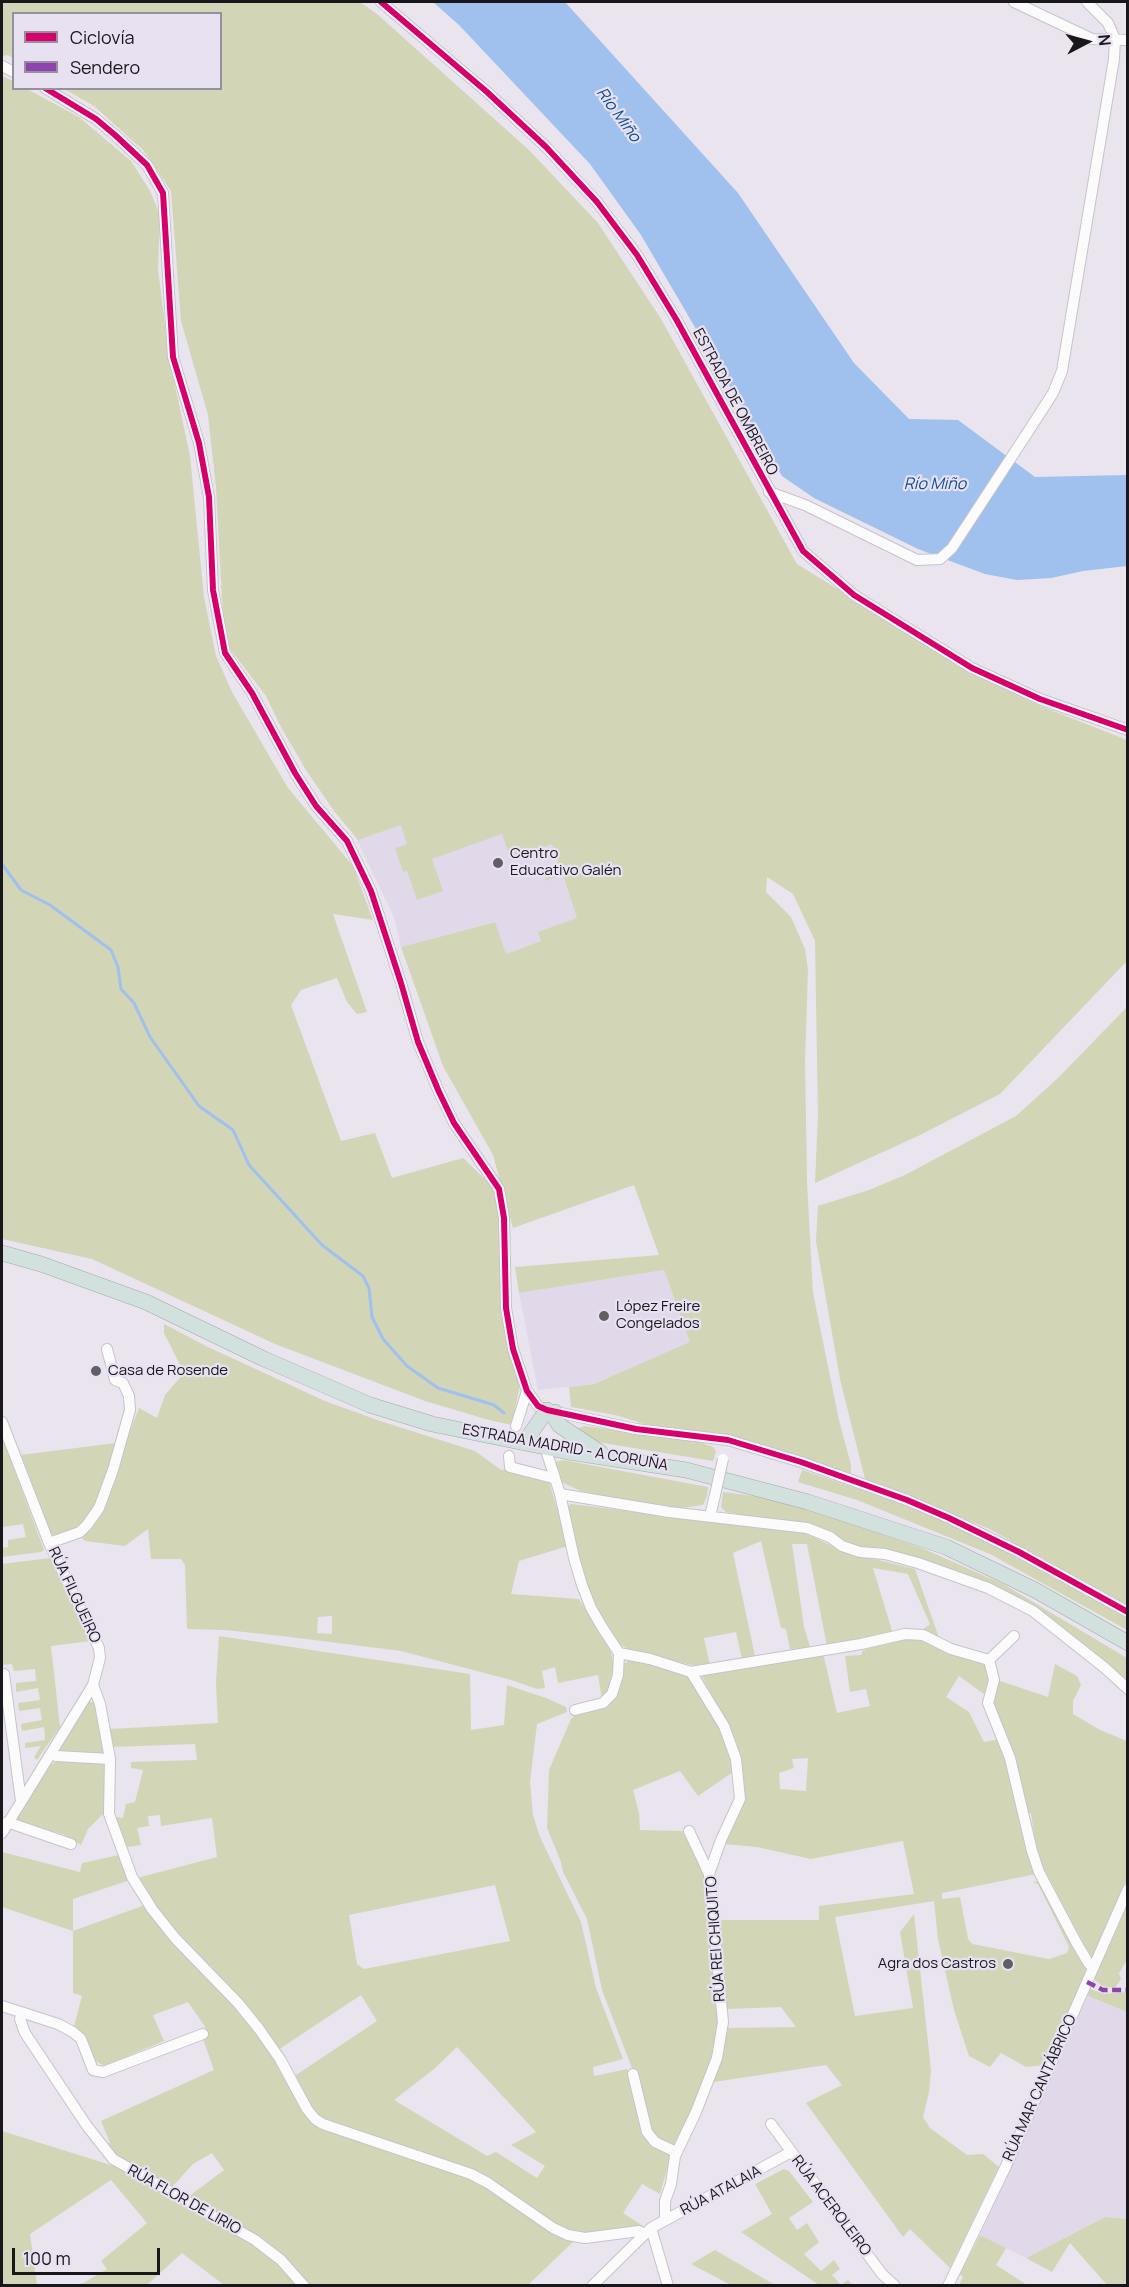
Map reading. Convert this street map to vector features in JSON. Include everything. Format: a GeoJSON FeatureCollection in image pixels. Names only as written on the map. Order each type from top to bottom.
{"type":"FeatureCollection","features":[{"type":"Feature","properties":{"kind":"highway","name":"ESTRADA MADRID - A CORUÑA"},"geometry":{"type":"LineString","coordinates":[[2,1253],[41,1264],[146,1302],[264,1359],[369,1405],[432,1425],[545,1447],[686,1470],[758,1488],[946,1547],[1044,1594],[1128,1643]]}},
{"type":"Feature","properties":{"kind":"highway"},"geometry":{"type":"LineString","coordinates":[[524,1443],[551,1411],[559,1425],[578,1440],[609,1458]]}},
{"type":"Feature","properties":{"kind":"street","name":"ESTRADA DE OMBREIRO"},"geometry":{"type":"LineString","coordinates":[[381,2],[488,92],[546,147],[597,202],[637,255],[676,319],[803,551],[854,595],[972,668],[1040,699],[1128,730]]}},
{"type":"Feature","properties":{"kind":"street"},"geometry":{"type":"LineString","coordinates":[[1014,2],[1092,39],[1128,40]]}},
{"type":"Feature","properties":{"kind":"street"},"geometry":{"type":"LineString","coordinates":[[770,492],[805,505],[917,560],[931,560],[946,555],[952,548],[1024,438],[1053,393],[1062,371],[1114,59],[1115,39],[1108,23],[1087,2]]}},
{"type":"Feature","properties":{"kind":"street"},"geometry":{"type":"LineString","coordinates":[[48,90],[96,119],[115,135],[147,165],[163,193],[173,357],[199,442],[209,497],[213,590],[225,653],[252,693],[295,773],[316,806],[347,841],[371,891],[418,1042],[434,1082],[454,1123],[499,1189],[504,1218],[506,1308],[513,1349],[527,1391],[538,1406],[551,1411],[636,1429],[728,1440],[801,1462],[949,1518],[1019,1552],[1128,1612]]}},
{"type":"Feature","properties":{"kind":"street"},"geometry":{"type":"LineString","coordinates":[[49,1543],[80,1532],[87,1525],[99,1508],[113,1470],[130,1410],[129,1396],[123,1383],[115,1380],[107,1348]]}},
{"type":"Feature","properties":{"kind":"street"},"geometry":{"type":"LineString","coordinates":[[516,1426],[527,1391]]}},
{"type":"Feature","properties":{"kind":"street","name":"RÚA FILGUEIRO"},"geometry":{"type":"LineString","coordinates":[[2,1422],[49,1543],[99,1648],[100,1658],[93,1684],[2,1833]]}},
{"type":"Feature","properties":{"kind":"street"},"geometry":{"type":"LineString","coordinates":[[710,1516],[728,1440]]}},
{"type":"Feature","properties":{"kind":"street"},"geometry":{"type":"LineString","coordinates":[[545,1447],[553,1478],[560,1494],[574,1558],[588,1600],[619,1653],[618,1675],[612,1694],[603,1703],[576,1710]]}},
{"type":"Feature","properties":{"kind":"street"},"geometry":{"type":"LineString","coordinates":[[509,1456],[510,1467],[553,1478]]}},
{"type":"Feature","properties":{"kind":"street"},"geometry":{"type":"LineString","coordinates":[[560,1494],[669,1512],[807,1528],[830,1537],[842,1546],[860,1552],[885,1554],[918,1563],[988,1588],[1033,1611],[1128,1689]]}},
{"type":"Feature","properties":{"kind":"street"},"geometry":{"type":"LineString","coordinates":[[619,1653],[650,1659],[690,1672],[861,1644],[905,1634],[923,1635],[951,1649],[989,1660]]}},
{"type":"Feature","properties":{"kind":"street"},"geometry":{"type":"LineString","coordinates":[[989,1660],[1014,1636]]}},
{"type":"Feature","properties":{"kind":"street"},"geometry":{"type":"LineString","coordinates":[[989,1660],[994,1680],[988,1703],[1010,1758],[1039,1872],[1076,1942],[1089,1964],[1093,1966]]}},
{"type":"Feature","properties":{"kind":"street","name":"RÚA REI CHIQUITO"},"geometry":{"type":"LineString","coordinates":[[665,2220],[665,2201],[671,2184],[676,2152],[696,2112],[717,2058],[723,2022],[709,1874],[721,1840],[740,1799],[736,1759],[724,1726],[690,1672]]}},
{"type":"Feature","properties":{"kind":"street"},"geometry":{"type":"LineString","coordinates":[[2,1675],[4,1674],[21,1801]]}},
{"type":"Feature","properties":{"kind":"street"},"geometry":{"type":"LineString","coordinates":[[93,1684],[100,1704],[110,1759],[109,1814],[132,1877],[152,1909],[175,1938],[238,2002],[259,2029],[315,2119],[323,2124],[471,2174],[488,2183],[553,2228],[568,2235],[585,2238],[647,2231]]}},
{"type":"Feature","properties":{"kind":"street"},"geometry":{"type":"LineString","coordinates":[[51,1753],[56,1756],[110,1759]]}},
{"type":"Feature","properties":{"kind":"street"},"geometry":{"type":"LineString","coordinates":[[8,1822],[71,1844]]}},
{"type":"Feature","properties":{"kind":"street"},"geometry":{"type":"LineString","coordinates":[[689,1831],[709,1874]]}},
{"type":"Feature","properties":{"kind":"street","name":"RÚA MAR CANTÁBRICO"},"geometry":{"type":"LineString","coordinates":[[948,2286],[1006,2166],[1128,1889]]}},
{"type":"Feature","properties":{"kind":"street"},"geometry":{"type":"LineString","coordinates":[[2,2006],[58,2024],[73,2032],[81,2039],[93,2070],[103,2072],[203,2034]]}},
{"type":"Feature","properties":{"kind":"street","name":"RÚA FLOR DE LIRIO"},"geometry":{"type":"LineString","coordinates":[[22,2013],[20,2019],[25,2033],[87,2126],[113,2159],[255,2240],[280,2260],[304,2286]]}},
{"type":"Feature","properties":{"kind":"street"},"geometry":{"type":"LineString","coordinates":[[633,2074],[647,2132],[655,2142],[676,2152]]}},
{"type":"Feature","properties":{"kind":"street","name":"RÚA ACEROLEIRO"},"geometry":{"type":"LineString","coordinates":[[771,2124],[882,2274],[895,2286]]}},
{"type":"Feature","properties":{"kind":"street","name":"RÚA ATALAIA"},"geometry":{"type":"LineString","coordinates":[[647,2231],[791,2152]]}},
{"type":"Feature","properties":{"kind":"street"},"geometry":{"type":"LineString","coordinates":[[592,2286],[647,2231]]}},
{"type":"Feature","properties":{"kind":"street"},"geometry":{"type":"LineString","coordinates":[[647,2231],[668,2286]]}},
{"type":"Feature","properties":{"kind":"shaded area","name":"Centro Educativo Galén"},"geometry":{"type":"Polygon","coordinates":[[[550,779],[596,914],[542,941],[506,954],[494,922],[401,947],[394,917],[354,834],[550,779]]]}},
{"type":"Feature","properties":{"kind":"shaded area"},"geometry":{"type":"Polygon","coordinates":[[[664,1270],[691,1343],[594,1384],[538,1390],[519,1293],[664,1270]]]}},
{"type":"Feature","properties":{"kind":"shaded area"},"geometry":{"type":"Polygon","coordinates":[[[1088,1996],[1127,2012],[1127,2219],[1105,2217],[1026,2258],[980,2235],[1088,1996]]]}},
{"type":"Feature","properties":{"kind":"green space"},"geometry":{"type":"Polygon","coordinates":[[[2,2],[360,2],[377,14],[529,150],[598,223],[661,319],[797,564],[985,680],[1038,705],[1127,740],[1127,961],[1000,1094],[918,1136],[815,1183],[818,1115],[815,941],[793,894],[767,877],[766,892],[791,917],[805,949],[808,970],[805,1061],[807,1182],[813,1293],[839,1420],[851,1465],[851,1475],[758,1444],[717,1434],[645,1424],[615,1415],[571,1407],[569,1387],[594,1384],[690,1342],[664,1270],[519,1293],[515,1267],[659,1255],[634,1185],[513,1228],[493,1155],[443,1066],[401,947],[495,922],[506,954],[541,941],[538,932],[577,918],[563,875],[544,881],[558,861],[552,844],[511,860],[502,834],[432,859],[443,891],[417,900],[407,871],[403,872],[395,848],[407,844],[401,825],[358,840],[334,811],[306,770],[266,696],[230,649],[223,619],[216,488],[208,415],[181,321],[171,191],[144,151],[94,106],[66,90],[222,90],[222,12],[12,12],[12,57],[8,55],[2,56],[2,2]]]}},
{"type":"Feature","properties":{"kind":"green space"},"geometry":{"type":"Polygon","coordinates":[[[2,76],[12,81],[12,90],[29,90],[79,117],[131,161],[150,191],[160,215],[158,269],[169,357],[190,456],[204,597],[216,656],[232,692],[288,788],[353,866],[373,920],[333,914],[367,1012],[357,1014],[347,1002],[337,978],[301,990],[291,1005],[341,1141],[375,1133],[392,1178],[463,1158],[490,1184],[498,1202],[520,1384],[512,1425],[425,1401],[275,1344],[92,1259],[2,1239],[2,76]]]}},
{"type":"Feature","properties":{"kind":"green space"},"geometry":{"type":"Polygon","coordinates":[[[1127,1007],[1127,1606],[992,1530],[865,1479],[840,1379],[816,1241],[818,1206],[869,1190],[905,1175],[1016,1116],[1058,1078],[1127,1007]]]}},
{"type":"Feature","properties":{"kind":"green space"},"geometry":{"type":"Polygon","coordinates":[[[164,1324],[325,1401],[475,1451],[501,1470],[510,1469],[548,1478],[568,1546],[519,1561],[511,1594],[579,1599],[610,1648],[615,1669],[614,1684],[602,1700],[598,1675],[558,1683],[555,1667],[542,1671],[545,1688],[537,1689],[401,1651],[225,1630],[187,1629],[185,1565],[181,1559],[151,1559],[148,1529],[125,1546],[85,1541],[82,1538],[98,1515],[139,1408],[157,1418],[165,1395],[184,1373],[164,1333],[164,1324]],[[332,1616],[318,1617],[317,1633],[332,1634],[332,1616]]]}},
{"type":"Feature","properties":{"kind":"green space"},"geometry":{"type":"Polygon","coordinates":[[[585,1426],[700,1442],[713,1447],[716,1451],[713,1461],[597,1442],[572,1430],[585,1426]]]}},
{"type":"Feature","properties":{"kind":"green space"},"geometry":{"type":"Polygon","coordinates":[[[2,1437],[44,1550],[41,1552],[2,1557],[2,1548],[8,1547],[8,1540],[26,1537],[23,1524],[2,1527],[2,1437]]]}},
{"type":"Feature","properties":{"kind":"green space"},"geometry":{"type":"Polygon","coordinates":[[[116,1443],[102,1491],[84,1524],[69,1535],[51,1534],[21,1455],[116,1443]]]}},
{"type":"Feature","properties":{"kind":"green space"},"geometry":{"type":"Polygon","coordinates":[[[563,1460],[708,1487],[707,1496],[703,1505],[682,1508],[640,1503],[581,1491],[561,1482],[556,1474],[556,1462],[563,1460]]]}},
{"type":"Feature","properties":{"kind":"green space"},"geometry":{"type":"Polygon","coordinates":[[[802,1470],[891,1500],[966,1530],[1127,1616],[1127,1630],[990,1554],[857,1500],[798,1482],[802,1470]]]}},
{"type":"Feature","properties":{"kind":"green space"},"geometry":{"type":"Polygon","coordinates":[[[723,1492],[769,1498],[816,1511],[924,1549],[1003,1584],[1127,1658],[1127,1682],[1076,1638],[1038,1610],[891,1551],[851,1545],[817,1527],[726,1512],[721,1507],[723,1492]]]}},
{"type":"Feature","properties":{"kind":"green space"},"geometry":{"type":"Polygon","coordinates":[[[571,1504],[806,1533],[842,1551],[915,1569],[939,1638],[922,1630],[930,1624],[908,1574],[873,1568],[893,1634],[827,1646],[807,1544],[792,1544],[804,1627],[810,1647],[790,1649],[786,1629],[781,1628],[761,1541],[733,1553],[755,1656],[742,1659],[736,1632],[704,1638],[710,1665],[696,1666],[631,1651],[618,1643],[594,1604],[583,1577],[566,1508],[571,1504]]]}},
{"type":"Feature","properties":{"kind":"green space"},"geometry":{"type":"Polygon","coordinates":[[[50,1558],[90,1641],[51,1646],[60,1727],[37,1760],[34,1757],[41,1746],[25,1748],[25,1743],[45,1740],[44,1727],[22,1731],[21,1724],[42,1720],[40,1708],[19,1711],[18,1703],[40,1700],[38,1688],[16,1692],[16,1683],[36,1681],[35,1669],[14,1671],[12,1664],[2,1665],[2,1564],[50,1558]]]}},
{"type":"Feature","properties":{"kind":"green space"},"geometry":{"type":"Polygon","coordinates":[[[219,1636],[470,1674],[471,1730],[504,1725],[507,1685],[566,1707],[567,1712],[537,1724],[530,1782],[533,1815],[540,1837],[581,1922],[596,1988],[623,2059],[593,2067],[594,2076],[627,2069],[636,2093],[641,2117],[671,2155],[660,2194],[642,2184],[623,2213],[643,2226],[641,2228],[584,2235],[566,2231],[485,2177],[326,2122],[308,2106],[293,2077],[377,2021],[361,1995],[278,2050],[175,1933],[137,1878],[217,1857],[212,1818],[161,1826],[160,1815],[148,1816],[149,1826],[137,1828],[141,1845],[127,1847],[115,1817],[123,1818],[126,1804],[135,1802],[143,1770],[131,1768],[131,1762],[197,1760],[195,1744],[112,1747],[110,1729],[218,1723],[216,1682],[219,1636]],[[495,1885],[349,1915],[357,1964],[364,1969],[510,1941],[495,1885]],[[457,2047],[434,2069],[394,2100],[487,2156],[496,2152],[537,2178],[545,2166],[511,2145],[536,2132],[457,2047]]]}},
{"type":"Feature","properties":{"kind":"green space"},"geometry":{"type":"Polygon","coordinates":[[[908,1637],[925,1639],[987,1665],[989,1676],[984,1694],[959,1676],[946,1697],[969,1712],[984,1742],[999,1739],[1010,1769],[1036,1874],[942,1893],[942,1899],[960,1897],[968,1939],[972,1944],[1049,1959],[1067,1953],[1069,1947],[1038,1884],[1033,1882],[1041,1881],[1086,1966],[1085,1974],[1044,2065],[1026,2067],[1001,2053],[990,2067],[969,2056],[954,2010],[938,1939],[934,1901],[835,1917],[855,2016],[913,2008],[900,1932],[914,1914],[931,2070],[923,2117],[930,2128],[967,2155],[983,2154],[999,2167],[950,2268],[910,2229],[903,2237],[806,2103],[842,2085],[826,2065],[714,2082],[724,2028],[796,2027],[781,2007],[726,2009],[715,1920],[819,1920],[819,1906],[914,1894],[903,1841],[811,1859],[757,1847],[724,1844],[742,1808],[741,1763],[736,1741],[701,1675],[823,1653],[837,1713],[870,1706],[866,1689],[850,1692],[845,1656],[861,1655],[863,1650],[908,1637]],[[808,1758],[792,1759],[794,1768],[779,1773],[780,1789],[806,1791],[808,1758]]]}},
{"type":"Feature","properties":{"kind":"green space"},"geometry":{"type":"Polygon","coordinates":[[[631,1659],[645,1661],[685,1674],[714,1714],[736,1770],[698,1796],[680,1771],[633,1790],[639,1813],[640,1830],[682,1831],[706,1877],[720,2031],[713,2065],[675,2149],[657,2141],[649,2132],[640,2089],[602,1990],[587,1919],[563,1872],[547,1828],[549,1770],[571,1719],[578,1713],[602,1707],[621,1666],[631,1659]]]}},
{"type":"Feature","properties":{"kind":"green space"},"geometry":{"type":"Polygon","coordinates":[[[1055,1664],[1077,1676],[1081,1685],[1073,1701],[1073,1714],[1100,1730],[1127,1741],[1127,1880],[1092,1959],[1043,1867],[1035,1840],[1031,1813],[1026,1813],[993,1706],[997,1680],[1048,1697],[1055,1664]]]}},
{"type":"Feature","properties":{"kind":"green space"},"geometry":{"type":"Polygon","coordinates":[[[88,1702],[94,1702],[105,1751],[101,1755],[59,1753],[58,1750],[88,1702]]]}},
{"type":"Feature","properties":{"kind":"green space"},"geometry":{"type":"Polygon","coordinates":[[[57,1760],[103,1764],[106,1769],[104,1813],[88,1829],[81,1845],[63,1834],[20,1823],[16,1818],[49,1767],[57,1760]]]}},
{"type":"Feature","properties":{"kind":"green space"},"geometry":{"type":"Polygon","coordinates":[[[2,1852],[80,1872],[82,1863],[119,1855],[130,1880],[73,1899],[73,1931],[2,1907],[2,1852]]]}},
{"type":"Feature","properties":{"kind":"green space"},"geometry":{"type":"Polygon","coordinates":[[[1127,1899],[1127,1960],[1119,1973],[1121,1979],[1115,1988],[1102,1986],[1093,1978],[1127,1899]]]}},
{"type":"Feature","properties":{"kind":"green space"},"geometry":{"type":"Polygon","coordinates":[[[145,1905],[215,1983],[274,2056],[312,2122],[481,2181],[574,2241],[528,2285],[308,2285],[305,2280],[188,2197],[224,2170],[212,2153],[193,2164],[171,2188],[116,2157],[105,2146],[110,2143],[101,2121],[214,2070],[203,2039],[206,2028],[188,2002],[153,2015],[164,2041],[104,2066],[94,2060],[83,2036],[74,2026],[82,1996],[73,1993],[73,1931],[145,1905]]]}},
{"type":"Feature","properties":{"kind":"green space"},"geometry":{"type":"Polygon","coordinates":[[[1090,1989],[1104,1994],[1127,1992],[1127,2012],[1088,1996],[1090,1989]]]}},
{"type":"Feature","properties":{"kind":"green space"},"geometry":{"type":"Polygon","coordinates":[[[2,2131],[117,2167],[257,2245],[290,2274],[298,2285],[224,2285],[182,2253],[147,2285],[80,2285],[107,2269],[101,2261],[147,2223],[111,2180],[30,2234],[37,2285],[2,2285],[2,2131]]]}},
{"type":"Feature","properties":{"kind":"green space"},"geometry":{"type":"Polygon","coordinates":[[[784,2169],[789,2171],[813,2202],[789,2218],[797,2230],[807,2223],[819,2242],[804,2254],[821,2271],[834,2260],[840,2269],[832,2275],[841,2285],[819,2285],[741,2232],[772,2214],[755,2184],[784,2169]]]}},
{"type":"Feature","properties":{"kind":"green space"},"geometry":{"type":"Polygon","coordinates":[[[1105,2217],[1127,2219],[1127,2285],[1107,2285],[1070,2243],[1052,2272],[1026,2258],[1105,2217]]]}},
{"type":"Feature","properties":{"kind":"green space"},"geometry":{"type":"Polygon","coordinates":[[[980,2235],[1006,2248],[996,2265],[1027,2285],[959,2285],[963,2277],[960,2274],[980,2235]]]}},
{"type":"Feature","properties":{"kind":"green space"},"geometry":{"type":"Polygon","coordinates":[[[715,2250],[775,2285],[731,2285],[691,2264],[715,2250]]]}},
{"type":"Feature","properties":{"kind":"green space"},"geometry":{"type":"Polygon","coordinates":[[[848,2280],[852,2285],[841,2285],[848,2280]]]}},
{"type":"Feature","properties":{"kind":"water","name":"Río Miño"},"geometry":{"type":"Polygon","coordinates":[[[433,2],[565,2],[738,193],[854,363],[909,419],[958,420],[1035,477],[1127,475],[1127,566],[1083,571],[1051,578],[1017,580],[985,574],[918,549],[814,498],[782,476],[641,235],[590,164],[459,25],[433,2]]]}},
{"type":"Feature","properties":{"kind":"waterway"},"geometry":{"type":"LineString","coordinates":[[2,864],[21,890],[50,905],[111,950],[118,967],[121,989],[134,1003],[150,1037],[199,1106],[233,1130],[249,1165],[322,1245],[363,1276],[369,1288],[372,1317],[383,1339],[407,1366],[438,1388],[494,1405],[504,1413]]}},
{"type":"Feature","properties":{"kind":"marked path"},"geometry":{"type":"LineString","coordinates":[[1087,1982],[1103,1990],[1128,1990]]}},
{"type":"Feature","properties":{"kind":"cycle path"},"geometry":{"type":"LineString","coordinates":[[381,2],[487,92],[546,147],[597,202],[637,255],[676,319],[803,551],[854,595],[972,668],[1040,699],[1128,730]]}},
{"type":"Feature","properties":{"kind":"cycle path"},"geometry":{"type":"LineString","coordinates":[[48,90],[96,119],[115,135],[147,165],[163,193],[173,357],[199,443],[209,497],[213,590],[225,653],[252,693],[295,773],[316,806],[347,841],[371,891],[418,1042],[439,1092],[454,1123],[499,1189],[504,1218],[506,1308],[513,1349],[527,1391],[538,1406],[547,1410],[636,1429],[728,1440],[801,1462],[907,1500],[1019,1552],[1128,1612]]}},
{"type":"Feature","properties":{"kind":"place","name":"Centro Educativo Galén"},"geometry":{"type":"Point","coordinates":[498,863]}},
{"type":"Feature","properties":{"kind":"place","name":"López Freire Congelados"},"geometry":{"type":"Point","coordinates":[604,1316]}},
{"type":"Feature","properties":{"kind":"place","name":"Casa de Rosende"},"geometry":{"type":"Point","coordinates":[96,1371]}},
{"type":"Feature","properties":{"kind":"place","name":"Agra dos Castros"},"geometry":{"type":"Point","coordinates":[1008,1964]}}]}
